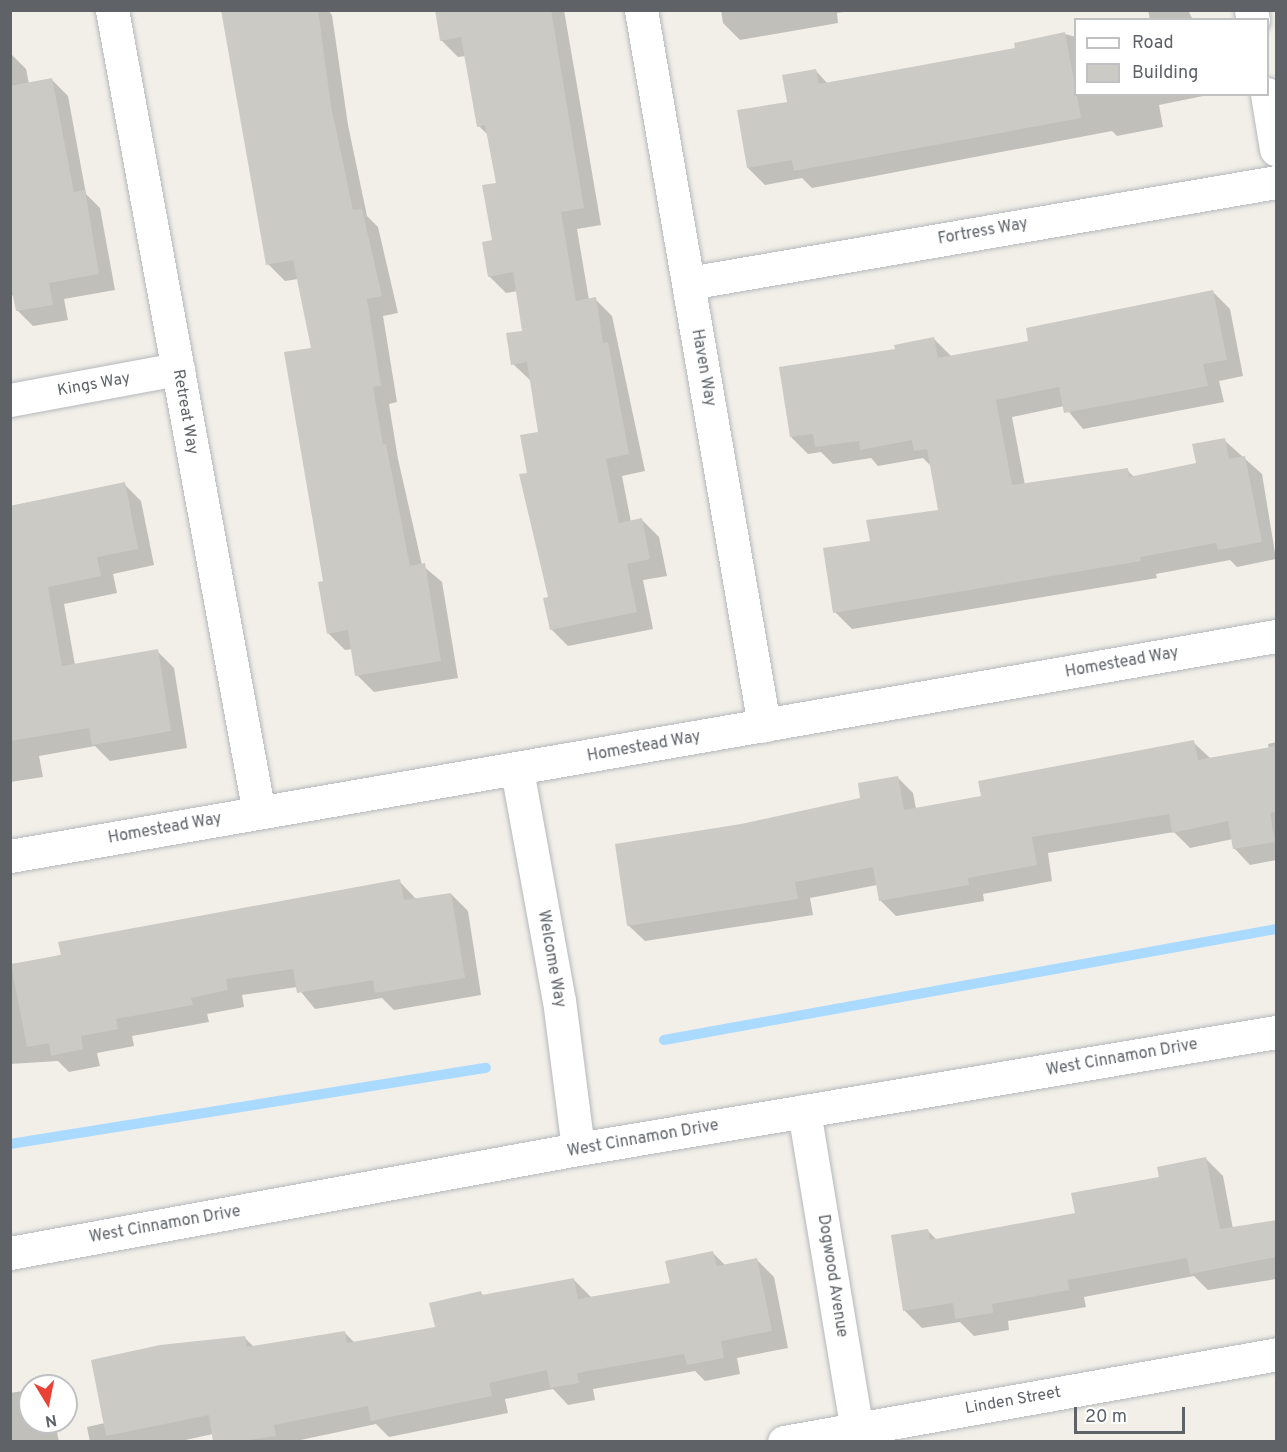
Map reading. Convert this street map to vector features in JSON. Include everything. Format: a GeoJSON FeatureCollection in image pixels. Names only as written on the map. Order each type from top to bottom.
{"type":"FeatureCollection","features":[{"type":"Feature","properties":{"kind":"street","name":"Retreat Way"},"geometry":{"type":"LineString","coordinates":[[112,10],[259,813]]}},
{"type":"Feature","properties":{"kind":"street","name":"Haven Way"},"geometry":{"type":"LineString","coordinates":[[641,10],[764,725]]}},
{"type":"Feature","properties":{"kind":"street"},"geometry":{"type":"LineString","coordinates":[[1267,96],[1276,149]]}},
{"type":"Feature","properties":{"kind":"street","name":"Fortress Way"},"geometry":{"type":"LineString","coordinates":[[689,283],[1276,182]]}},
{"type":"Feature","properties":{"kind":"street","name":"Kings Way"},"geometry":{"type":"LineString","coordinates":[[10,400],[178,369]]}},
{"type":"Feature","properties":{"kind":"street","name":"Homestead Way"},"geometry":{"type":"LineString","coordinates":[[10,856],[516,770],[1276,636]]}},
{"type":"Feature","properties":{"kind":"street","name":"Welcome Way"},"geometry":{"type":"LineString","coordinates":[[516,770],[559,1000],[578,1149]]}},
{"type":"Feature","properties":{"kind":"street","name":"West Cinnamon Drive"},"geometry":{"type":"LineString","coordinates":[[10,1253],[578,1149],[1276,1032]]}},
{"type":"Feature","properties":{"kind":"street","name":"Dogwood Avenue"},"geometry":{"type":"LineString","coordinates":[[804,1111],[858,1435]]}},
{"type":"Feature","properties":{"kind":"street","name":"Linden Street"},"geometry":{"type":"LineString","coordinates":[[784,1442],[858,1435],[1276,1354]]}},
{"type":"Feature","properties":{"kind":"building"},"geometry":{"type":"Polygon","coordinates":[[[221,10],[318,10],[331,106],[353,210],[362,209],[382,296],[367,299],[381,386],[373,387],[383,445],[386,444],[410,566],[425,563],[441,661],[355,676],[348,630],[327,634],[318,582],[323,581],[284,352],[311,348],[293,260],[266,265],[221,10]]]}},
{"type":"Feature","properties":{"kind":"building"},"geometry":{"type":"Polygon","coordinates":[[[435,10],[551,10],[584,208],[561,212],[576,301],[596,297],[603,343],[608,342],[629,454],[606,459],[619,523],[642,518],[650,559],[627,564],[637,612],[550,630],[543,598],[548,597],[519,474],[527,473],[520,435],[538,432],[527,362],[511,365],[506,333],[522,331],[513,272],[488,277],[482,242],[492,240],[482,185],[496,183],[485,125],[477,127],[461,37],[440,41],[435,10]]]}},
{"type":"Feature","properties":{"kind":"building"},"geometry":{"type":"Polygon","coordinates":[[[1065,32],[1074,80],[1074,96],[1077,96],[1081,118],[794,171],[792,160],[747,168],[737,110],[787,102],[782,75],[816,69],[819,84],[1015,48],[1014,43],[1065,32]]]}},
{"type":"Feature","properties":{"kind":"building"},"geometry":{"type":"Polygon","coordinates":[[[52,78],[74,192],[85,190],[99,274],[49,283],[53,305],[16,311],[10,281],[10,86],[52,78]]]}},
{"type":"Feature","properties":{"kind":"building"},"geometry":{"type":"Polygon","coordinates":[[[1213,290],[1227,360],[1203,364],[1208,386],[1064,413],[1059,387],[996,400],[1012,485],[1128,468],[1129,477],[1196,463],[1192,444],[1225,438],[1229,459],[1245,456],[1262,542],[1218,550],[1216,543],[1140,557],[1141,561],[833,613],[823,548],[870,541],[866,520],[938,510],[927,449],[914,451],[912,440],[860,450],[859,441],[815,447],[813,434],[790,437],[779,367],[895,349],[894,345],[934,337],[938,358],[1028,341],[1026,328],[1213,290]]]}},
{"type":"Feature","properties":{"kind":"building"},"geometry":{"type":"Polygon","coordinates":[[[125,482],[138,549],[97,557],[101,576],[48,587],[62,666],[158,649],[171,731],[92,745],[89,728],[10,741],[10,506],[125,482]]]}},
{"type":"Feature","properties":{"kind":"building"},"geometry":{"type":"Polygon","coordinates":[[[1194,740],[1198,760],[1276,746],[1276,812],[1270,813],[1275,842],[1233,849],[1228,821],[1172,833],[1169,814],[1032,837],[1037,865],[968,878],[969,885],[879,901],[873,867],[795,882],[798,899],[627,926],[615,844],[741,824],[860,798],[858,783],[898,776],[904,810],[981,796],[978,781],[1194,740]]]}},
{"type":"Feature","properties":{"kind":"building"},"geometry":{"type":"Polygon","coordinates":[[[400,879],[404,900],[451,893],[465,978],[375,993],[373,980],[297,993],[293,969],[226,979],[228,990],[191,998],[193,1005],[116,1019],[118,1029],[81,1036],[83,1049],[51,1056],[49,1043],[27,1047],[11,964],[61,955],[58,942],[400,879]]]}},
{"type":"Feature","properties":{"kind":"building"},"geometry":{"type":"Polygon","coordinates":[[[1206,1157],[1220,1229],[1276,1220],[1276,1257],[1190,1274],[1187,1258],[1068,1280],[1069,1290],[992,1304],[993,1313],[955,1319],[953,1303],[903,1311],[891,1235],[928,1229],[930,1240],[1075,1213],[1071,1193],[1159,1177],[1157,1167],[1206,1157]]]}},
{"type":"Feature","properties":{"kind":"building"},"geometry":{"type":"Polygon","coordinates":[[[713,1251],[717,1266],[757,1258],[772,1331],[721,1341],[724,1358],[687,1365],[684,1354],[577,1373],[579,1383],[550,1388],[547,1370],[489,1383],[492,1396],[371,1421],[368,1406],[274,1425],[276,1436],[235,1442],[213,1442],[209,1415],[106,1436],[91,1360],[160,1345],[245,1336],[247,1347],[345,1331],[347,1343],[435,1327],[429,1303],[481,1291],[482,1295],[574,1278],[578,1299],[670,1283],[665,1261],[713,1251]]]}},
{"type":"Feature","properties":{"kind":"waterway"},"geometry":{"type":"LineString","coordinates":[[664,1040],[1276,929]]}},
{"type":"Feature","properties":{"kind":"waterway"},"geometry":{"type":"LineString","coordinates":[[10,1144],[486,1068]]}}]}
